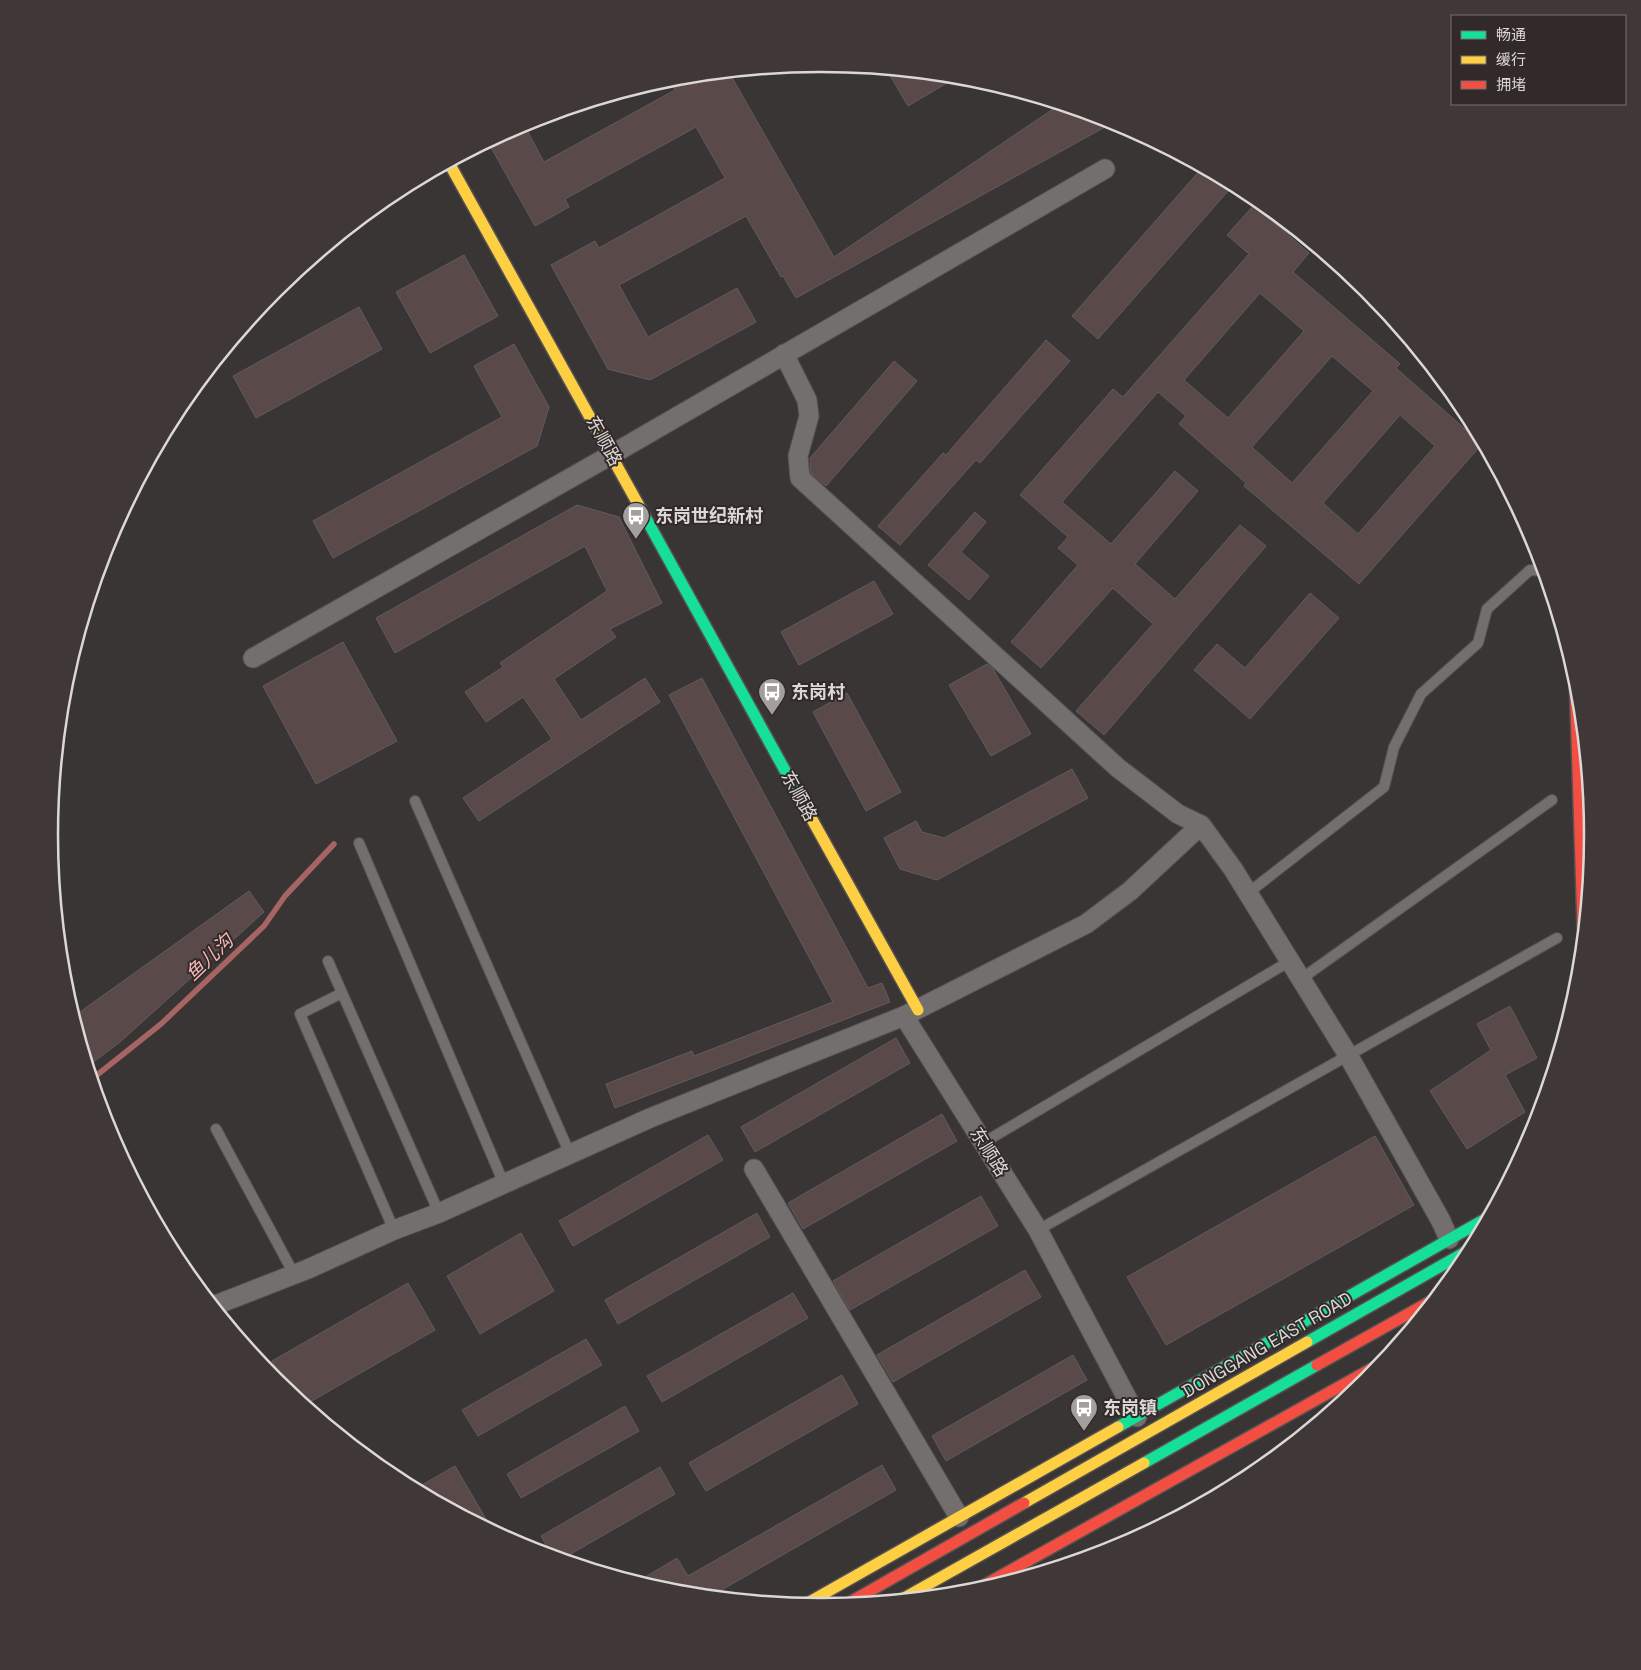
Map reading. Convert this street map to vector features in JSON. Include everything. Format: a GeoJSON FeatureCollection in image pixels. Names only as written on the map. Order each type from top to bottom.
{"type":"FeatureCollection","features":[{"type":"Feature","properties":{"kind":"street","name":"东顺路"},"geometry":{"type":"LineString","coordinates":[[451,167],[611,455],[911,1013],[983,1143],[1038,1230],[1137,1416]]}},
{"type":"Feature","properties":{"kind":"street"},"geometry":{"type":"LineString","coordinates":[[253,658],[611,455],[1105,168]]}},
{"type":"Feature","properties":{"kind":"street"},"geometry":{"type":"LineString","coordinates":[[784,354],[808,400],[809,416],[798,456],[800,478],[1118,768],[1178,814],[1202,825],[1248,893],[1348,1055],[1441,1221],[1449,1239]]}},
{"type":"Feature","properties":{"kind":"street"},"geometry":{"type":"LineString","coordinates":[[1577,734],[1582,888]]}},
{"type":"Feature","properties":{"kind":"street"},"geometry":{"type":"LineString","coordinates":[[219,1304],[439,1213],[650,1118],[911,1013],[1086,924],[1130,891],[1202,825]]}},
{"type":"Feature","properties":{"kind":"street"},"geometry":{"type":"LineString","coordinates":[[754,1169],[959,1517]]}},
{"type":"Feature","properties":{"kind":"street"},"geometry":{"type":"LineString","coordinates":[[817,1598],[1477,1224]]}},
{"type":"Feature","properties":{"kind":"street","name":"DONGGANG EAST ROAD"},"geometry":{"type":"LineString","coordinates":[[860,1596],[1455,1258]]}},
{"type":"Feature","properties":{"kind":"street"},"geometry":{"type":"LineString","coordinates":[[916,1591],[1419,1307]]}},
{"type":"Feature","properties":{"kind":"street"},"geometry":{"type":"LineString","coordinates":[[1000,1576],[1360,1375]]}},
{"type":"Feature","properties":{"kind":"street"},"geometry":{"type":"LineString","coordinates":[[1114,1430],[1146,1493]]}},
{"type":"Feature","properties":{"kind":"lane"},"geometry":{"type":"LineString","coordinates":[[1248,893],[1384,786],[1394,747],[1422,694],[1478,644],[1487,609],[1530,570],[1536,570]]}},
{"type":"Feature","properties":{"kind":"lane"},"geometry":{"type":"LineString","coordinates":[[1301,979],[1552,800]]}},
{"type":"Feature","properties":{"kind":"lane"},"geometry":{"type":"LineString","coordinates":[[415,802],[570,1154]]}},
{"type":"Feature","properties":{"kind":"lane"},"geometry":{"type":"LineString","coordinates":[[359,843],[504,1184]]}},
{"type":"Feature","properties":{"kind":"lane"},"geometry":{"type":"LineString","coordinates":[[1038,1230],[1557,938]]}},
{"type":"Feature","properties":{"kind":"lane"},"geometry":{"type":"LineString","coordinates":[[328,961],[439,1213]]}},
{"type":"Feature","properties":{"kind":"lane"},"geometry":{"type":"LineString","coordinates":[[983,1143],[1290,962]]}},
{"type":"Feature","properties":{"kind":"lane"},"geometry":{"type":"LineString","coordinates":[[342,993],[300,1014],[394,1230]]}},
{"type":"Feature","properties":{"kind":"lane"},"geometry":{"type":"LineString","coordinates":[[216,1129],[294,1274]]}},
{"type":"Feature","properties":{"kind":"building"},"geometry":{"type":"Polygon","coordinates":[[[891,76],[946,83],[908,106],[891,76]]]}},
{"type":"Feature","properties":{"kind":"building"},"geometry":{"type":"Polygon","coordinates":[[[732,78],[834,257],[1054,108],[1105,127],[796,298],[783,276],[781,277],[746,216],[619,285],[648,337],[737,288],[756,322],[650,380],[608,369],[551,265],[595,241],[599,248],[725,178],[696,127],[565,199],[569,207],[535,226],[491,147],[527,131],[544,162],[675,90],[673,87],[732,78]]]}},
{"type":"Feature","properties":{"kind":"building"},"geometry":{"type":"Polygon","coordinates":[[[1198,172],[1228,191],[1098,339],[1072,316],[1198,172]]]}},
{"type":"Feature","properties":{"kind":"building"},"geometry":{"type":"Polygon","coordinates":[[[1252,207],[1273,221],[1309,253],[1293,272],[1400,364],[1396,368],[1467,431],[1478,449],[1359,584],[1244,486],[1246,483],[1179,424],[1186,416],[1158,392],[1062,502],[1111,544],[1175,471],[1198,491],[1135,564],[1175,599],[1240,525],[1266,546],[1104,735],[1076,711],[1153,624],[1113,588],[1041,668],[1011,642],[1078,565],[1058,548],[1068,537],[1020,495],[1113,389],[1123,397],[1249,254],[1227,235],[1252,207]],[[1260,293],[1184,380],[1228,418],[1304,331],[1260,293]],[[1332,356],[1252,447],[1292,483],[1373,391],[1332,356]],[[1400,415],[1323,503],[1358,534],[1435,446],[1400,415]]]}},
{"type":"Feature","properties":{"kind":"building"},"geometry":{"type":"Polygon","coordinates":[[[464,255],[498,316],[430,353],[396,292],[464,255]]]}},
{"type":"Feature","properties":{"kind":"building"},"geometry":{"type":"Polygon","coordinates":[[[359,307],[382,349],[256,418],[233,376],[359,307]]]}},
{"type":"Feature","properties":{"kind":"building"},"geometry":{"type":"Polygon","coordinates":[[[1046,340],[1070,361],[980,463],[976,460],[900,545],[878,526],[943,453],[946,455],[1046,340]]]}},
{"type":"Feature","properties":{"kind":"building"},"geometry":{"type":"Polygon","coordinates":[[[514,344],[549,407],[537,446],[333,558],[313,521],[502,417],[474,366],[514,344]]]}},
{"type":"Feature","properties":{"kind":"building"},"geometry":{"type":"Polygon","coordinates":[[[894,361],[917,381],[826,486],[811,473],[810,458],[894,361]]]}},
{"type":"Feature","properties":{"kind":"building"},"geometry":{"type":"Polygon","coordinates":[[[577,505],[619,517],[662,603],[610,629],[616,637],[554,679],[581,720],[645,678],[660,702],[479,821],[463,798],[552,739],[523,697],[486,722],[465,692],[503,667],[500,663],[607,591],[585,546],[395,653],[376,618],[577,505]]]}},
{"type":"Feature","properties":{"kind":"building"},"geometry":{"type":"Polygon","coordinates":[[[975,512],[986,522],[961,552],[989,576],[969,600],[928,565],[975,512]]]}},
{"type":"Feature","properties":{"kind":"building"},"geometry":{"type":"Polygon","coordinates":[[[874,581],[893,614],[799,665],[781,632],[874,581]]]}},
{"type":"Feature","properties":{"kind":"building"},"geometry":{"type":"Polygon","coordinates":[[[1310,593],[1339,618],[1250,719],[1194,670],[1217,644],[1245,668],[1310,593]]]}},
{"type":"Feature","properties":{"kind":"building"},"geometry":{"type":"Polygon","coordinates":[[[343,642],[397,741],[316,784],[263,686],[343,642]]]}},
{"type":"Feature","properties":{"kind":"building"},"geometry":{"type":"Polygon","coordinates":[[[987,664],[993,669],[1031,734],[991,756],[949,685],[987,664]]]}},
{"type":"Feature","properties":{"kind":"building"},"geometry":{"type":"Polygon","coordinates":[[[702,678],[868,988],[882,983],[890,1002],[615,1108],[606,1084],[692,1051],[694,1056],[833,1002],[669,695],[702,678]]]}},
{"type":"Feature","properties":{"kind":"building"},"geometry":{"type":"Polygon","coordinates":[[[847,693],[901,792],[866,811],[813,712],[847,693]]]}},
{"type":"Feature","properties":{"kind":"building"},"geometry":{"type":"Polygon","coordinates":[[[1072,769],[1088,798],[937,880],[900,869],[884,838],[916,821],[922,832],[944,838],[1072,769]]]}},
{"type":"Feature","properties":{"kind":"building"},"geometry":{"type":"Polygon","coordinates":[[[249,891],[264,912],[120,1042],[93,1063],[79,1013],[249,891]]]}},
{"type":"Feature","properties":{"kind":"building"},"geometry":{"type":"Polygon","coordinates":[[[1510,1006],[1537,1058],[1505,1075],[1525,1112],[1467,1149],[1430,1091],[1491,1050],[1477,1024],[1510,1006]]]}},
{"type":"Feature","properties":{"kind":"building"},"geometry":{"type":"Polygon","coordinates":[[[896,1038],[910,1063],[755,1152],[741,1127],[896,1038]]]}},
{"type":"Feature","properties":{"kind":"building"},"geometry":{"type":"Polygon","coordinates":[[[942,1114],[957,1141],[803,1229],[788,1203],[942,1114]]]}},
{"type":"Feature","properties":{"kind":"building"},"geometry":{"type":"Polygon","coordinates":[[[708,1135],[723,1160],[573,1246],[559,1221],[708,1135]]]}},
{"type":"Feature","properties":{"kind":"building"},"geometry":{"type":"Polygon","coordinates":[[[1375,1136],[1414,1205],[1166,1345],[1127,1277],[1375,1136]]]}},
{"type":"Feature","properties":{"kind":"building"},"geometry":{"type":"Polygon","coordinates":[[[981,1196],[998,1226],[850,1310],[833,1281],[981,1196]]]}},
{"type":"Feature","properties":{"kind":"building"},"geometry":{"type":"Polygon","coordinates":[[[757,1213],[770,1237],[618,1324],[605,1300],[757,1213]]]}},
{"type":"Feature","properties":{"kind":"building"},"geometry":{"type":"Polygon","coordinates":[[[521,1233],[554,1291],[480,1334],[447,1276],[521,1233]]]}},
{"type":"Feature","properties":{"kind":"building"},"geometry":{"type":"Polygon","coordinates":[[[1025,1270],[1041,1297],[893,1382],[877,1355],[1025,1270]]]}},
{"type":"Feature","properties":{"kind":"building"},"geometry":{"type":"Polygon","coordinates":[[[408,1283],[435,1330],[310,1402],[278,1372],[272,1361],[408,1283]]]}},
{"type":"Feature","properties":{"kind":"building"},"geometry":{"type":"Polygon","coordinates":[[[793,1293],[808,1318],[662,1402],[647,1376],[793,1293]]]}},
{"type":"Feature","properties":{"kind":"building"},"geometry":{"type":"Polygon","coordinates":[[[586,1339],[602,1365],[478,1436],[462,1410],[586,1339]]]}},
{"type":"Feature","properties":{"kind":"building"},"geometry":{"type":"Polygon","coordinates":[[[1073,1355],[1087,1380],[946,1461],[932,1436],[1073,1355]]]}},
{"type":"Feature","properties":{"kind":"building"},"geometry":{"type":"Polygon","coordinates":[[[842,1375],[858,1404],[706,1491],[689,1463],[842,1375]]]}},
{"type":"Feature","properties":{"kind":"building"},"geometry":{"type":"Polygon","coordinates":[[[625,1406],[639,1431],[521,1498],[507,1474],[625,1406]]]}},
{"type":"Feature","properties":{"kind":"building"},"geometry":{"type":"Polygon","coordinates":[[[882,1465],[896,1490],[720,1591],[672,1583],[647,1576],[677,1558],[688,1576],[882,1465]]]}},
{"type":"Feature","properties":{"kind":"building"},"geometry":{"type":"Polygon","coordinates":[[[455,1466],[487,1521],[439,1496],[422,1485],[455,1466]]]}},
{"type":"Feature","properties":{"kind":"building"},"geometry":{"type":"Polygon","coordinates":[[[660,1467],[675,1494],[568,1555],[547,1547],[541,1536],[660,1467]]]}},
{"type":"Feature","properties":{"kind":"waterway","name":"鱼儿沟"},"geometry":{"type":"LineString","coordinates":[[97,1075],[161,1024],[264,926],[285,896],[334,844]]}},
{"type":"Feature","properties":{"kind":"traffic: fast"},"geometry":{"type":"LineString","coordinates":[[638,504],[809,814]]}},
{"type":"Feature","properties":{"kind":"traffic: fast"},"geometry":{"type":"LineString","coordinates":[[1118,1427],[1477,1224]]}},
{"type":"Feature","properties":{"kind":"traffic: fast"},"geometry":{"type":"LineString","coordinates":[[1307,1342],[1456,1257]]}},
{"type":"Feature","properties":{"kind":"traffic: fast"},"geometry":{"type":"LineString","coordinates":[[1144,1463],[1317,1365]]}},
{"type":"Feature","properties":{"kind":"traffic: slow"},"geometry":{"type":"LineString","coordinates":[[451,167],[638,504]]}},
{"type":"Feature","properties":{"kind":"traffic: slow"},"geometry":{"type":"LineString","coordinates":[[809,814],[918,1010]]}},
{"type":"Feature","properties":{"kind":"traffic: slow"},"geometry":{"type":"LineString","coordinates":[[1024,1503],[1307,1342]]}},
{"type":"Feature","properties":{"kind":"traffic: slow"},"geometry":{"type":"LineString","coordinates":[[817,1598],[1118,1427]]}},
{"type":"Feature","properties":{"kind":"traffic: slow"},"geometry":{"type":"LineString","coordinates":[[916,1591],[1144,1463]]}},
{"type":"Feature","properties":{"kind":"traffic: jam"},"geometry":{"type":"LineString","coordinates":[[1577,734],[1582,888]]}},
{"type":"Feature","properties":{"kind":"traffic: jam"},"geometry":{"type":"LineString","coordinates":[[1317,1365],[1419,1308]]}},
{"type":"Feature","properties":{"kind":"traffic: jam"},"geometry":{"type":"LineString","coordinates":[[1001,1576],[1360,1375]]}},
{"type":"Feature","properties":{"kind":"traffic: jam"},"geometry":{"type":"LineString","coordinates":[[860,1596],[1024,1503]]}},
{"type":"Feature","properties":{"kind":"place","name":"东岗世纪新村"},"geometry":{"type":"Point","coordinates":[636,540]}},
{"type":"Feature","properties":{"kind":"place","name":"东岗村"},"geometry":{"type":"Point","coordinates":[772,716]}},
{"type":"Feature","properties":{"kind":"place","name":"东岗镇"},"geometry":{"type":"Point","coordinates":[1084,1432]}}]}
